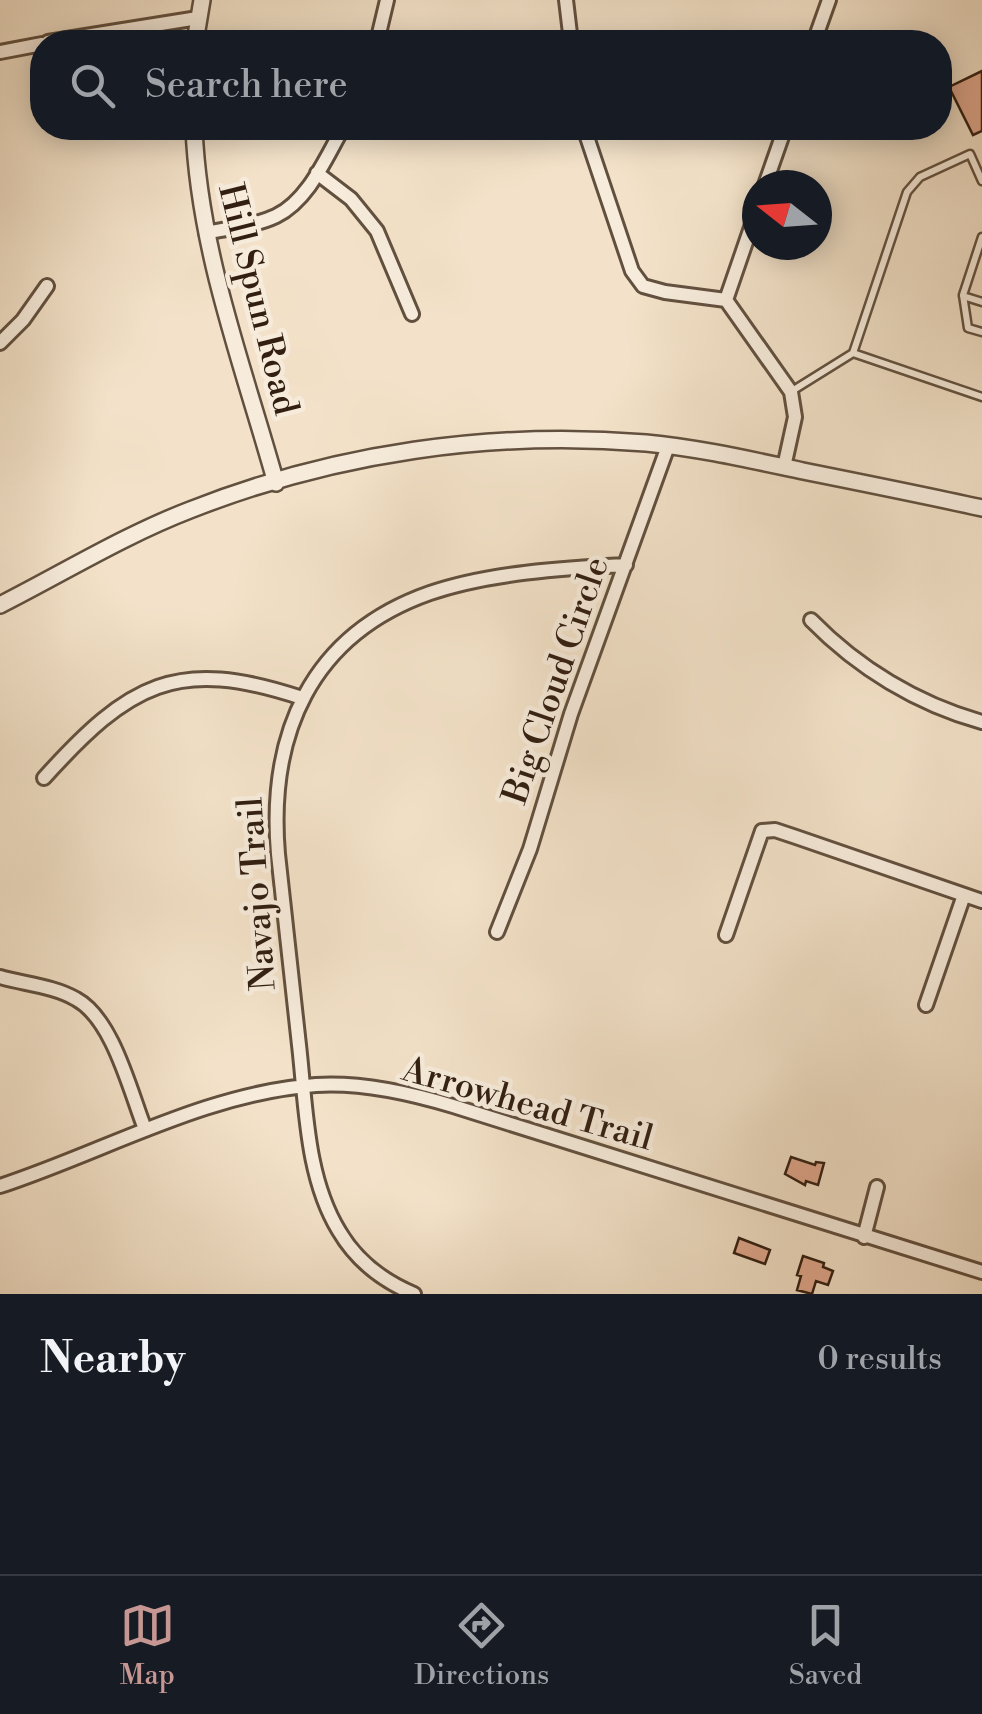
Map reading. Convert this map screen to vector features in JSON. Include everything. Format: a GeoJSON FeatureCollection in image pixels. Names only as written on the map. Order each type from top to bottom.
{"type":"FeatureCollection","features":[{"type":"Feature","properties":{"kind":"street"},"geometry":{"type":"LineString","coordinates":[[197,30],[202,0]]}},
{"type":"Feature","properties":{"kind":"street"},"geometry":{"type":"LineString","coordinates":[[380,30],[388,0]]}},
{"type":"Feature","properties":{"kind":"street"},"geometry":{"type":"LineString","coordinates":[[566,0],[570,30]]}},
{"type":"Feature","properties":{"kind":"street"},"geometry":{"type":"LineString","coordinates":[[818,30],[829,0]]}},
{"type":"Feature","properties":{"kind":"street"},"geometry":{"type":"LineString","coordinates":[[131,30],[198,18]]}},
{"type":"Feature","properties":{"kind":"street"},"geometry":{"type":"LineString","coordinates":[[0,52],[30,46]]}},
{"type":"Feature","properties":{"kind":"street","name":"Hill Spun Road"},"geometry":{"type":"LineString","coordinates":[[195,140],[206,233],[223,305],[276,483]]}},
{"type":"Feature","properties":{"kind":"street"},"geometry":{"type":"LineString","coordinates":[[206,233],[280,214],[294,203],[336,140]]}},
{"type":"Feature","properties":{"kind":"street"},"geometry":{"type":"LineString","coordinates":[[588,140],[632,270],[643,286],[726,300],[791,392],[794,417],[784,467]]}},
{"type":"Feature","properties":{"kind":"street"},"geometry":{"type":"LineString","coordinates":[[771,170],[781,140]]}},
{"type":"Feature","properties":{"kind":"street"},"geometry":{"type":"LineString","coordinates":[[316,173],[351,199],[377,230],[412,314]]}},
{"type":"Feature","properties":{"kind":"street"},"geometry":{"type":"LineString","coordinates":[[726,300],[742,254]]}},
{"type":"Feature","properties":{"kind":"street"},"geometry":{"type":"LineString","coordinates":[[0,343],[23,320],[47,286]]}},
{"type":"Feature","properties":{"kind":"street"},"geometry":{"type":"LineString","coordinates":[[0,605],[187,511],[345,463],[499,442],[593,440],[668,446],[982,508]]}},
{"type":"Feature","properties":{"kind":"street","name":"Big Cloud Circle"},"geometry":{"type":"LineString","coordinates":[[498,932],[530,848],[571,714],[668,446]]}},
{"type":"Feature","properties":{"kind":"street","name":"Navajo Trail"},"geometry":{"type":"LineString","coordinates":[[414,1294],[368,1266],[338,1230],[318,1178],[304,1087],[275,815],[280,759],[302,698],[328,662],[353,637],[411,600],[492,578],[626,565]]}},
{"type":"Feature","properties":{"kind":"street"},"geometry":{"type":"LineString","coordinates":[[811,620],[867,669],[895,686],[982,722]]}},
{"type":"Feature","properties":{"kind":"street"},"geometry":{"type":"LineString","coordinates":[[44,778],[95,724],[150,688],[173,681],[228,678],[302,698]]}},
{"type":"Feature","properties":{"kind":"street"},"geometry":{"type":"LineString","coordinates":[[726,935],[762,831],[796,836],[982,901]]}},
{"type":"Feature","properties":{"kind":"street"},"geometry":{"type":"LineString","coordinates":[[926,1005],[964,895]]}},
{"type":"Feature","properties":{"kind":"street"},"geometry":{"type":"LineString","coordinates":[[0,977],[60,992],[85,1005],[111,1043],[145,1129]]}},
{"type":"Feature","properties":{"kind":"street","name":"Arrowhead Trail"},"geometry":{"type":"LineString","coordinates":[[0,1186],[145,1129],[257,1094],[326,1085],[364,1088],[427,1098],[982,1272]]}},
{"type":"Feature","properties":{"kind":"street"},"geometry":{"type":"LineString","coordinates":[[864,1238],[877,1187]]}},
{"type":"Feature","properties":{"kind":"lane"},"geometry":{"type":"LineString","coordinates":[[791,392],[853,353],[907,192],[920,177],[970,154],[982,154]]}},
{"type":"Feature","properties":{"kind":"lane"},"geometry":{"type":"LineString","coordinates":[[970,154],[982,180]]}},
{"type":"Feature","properties":{"kind":"lane"},"geometry":{"type":"LineString","coordinates":[[982,237],[963,296],[968,328],[982,332]]}},
{"type":"Feature","properties":{"kind":"lane"},"geometry":{"type":"LineString","coordinates":[[963,296],[982,302]]}},
{"type":"Feature","properties":{"kind":"lane"},"geometry":{"type":"LineString","coordinates":[[853,353],[982,397]]}},
{"type":"Feature","properties":{"kind":"building"},"geometry":{"type":"Polygon","coordinates":[[[982,71],[982,131],[973,135],[952,86],[982,71]]]}},
{"type":"Feature","properties":{"kind":"building"},"geometry":{"type":"Polygon","coordinates":[[[791,1157],[815,1165],[824,1163],[818,1185],[806,1181],[805,1185],[785,1174],[791,1157]]]}},
{"type":"Feature","properties":{"kind":"building"},"geometry":{"type":"Polygon","coordinates":[[[739,1238],[770,1250],[765,1264],[734,1253],[739,1238]]]}},
{"type":"Feature","properties":{"kind":"building"},"geometry":{"type":"Polygon","coordinates":[[[803,1256],[824,1263],[823,1267],[833,1271],[828,1285],[816,1281],[812,1294],[797,1290],[803,1256]]]}}]}
